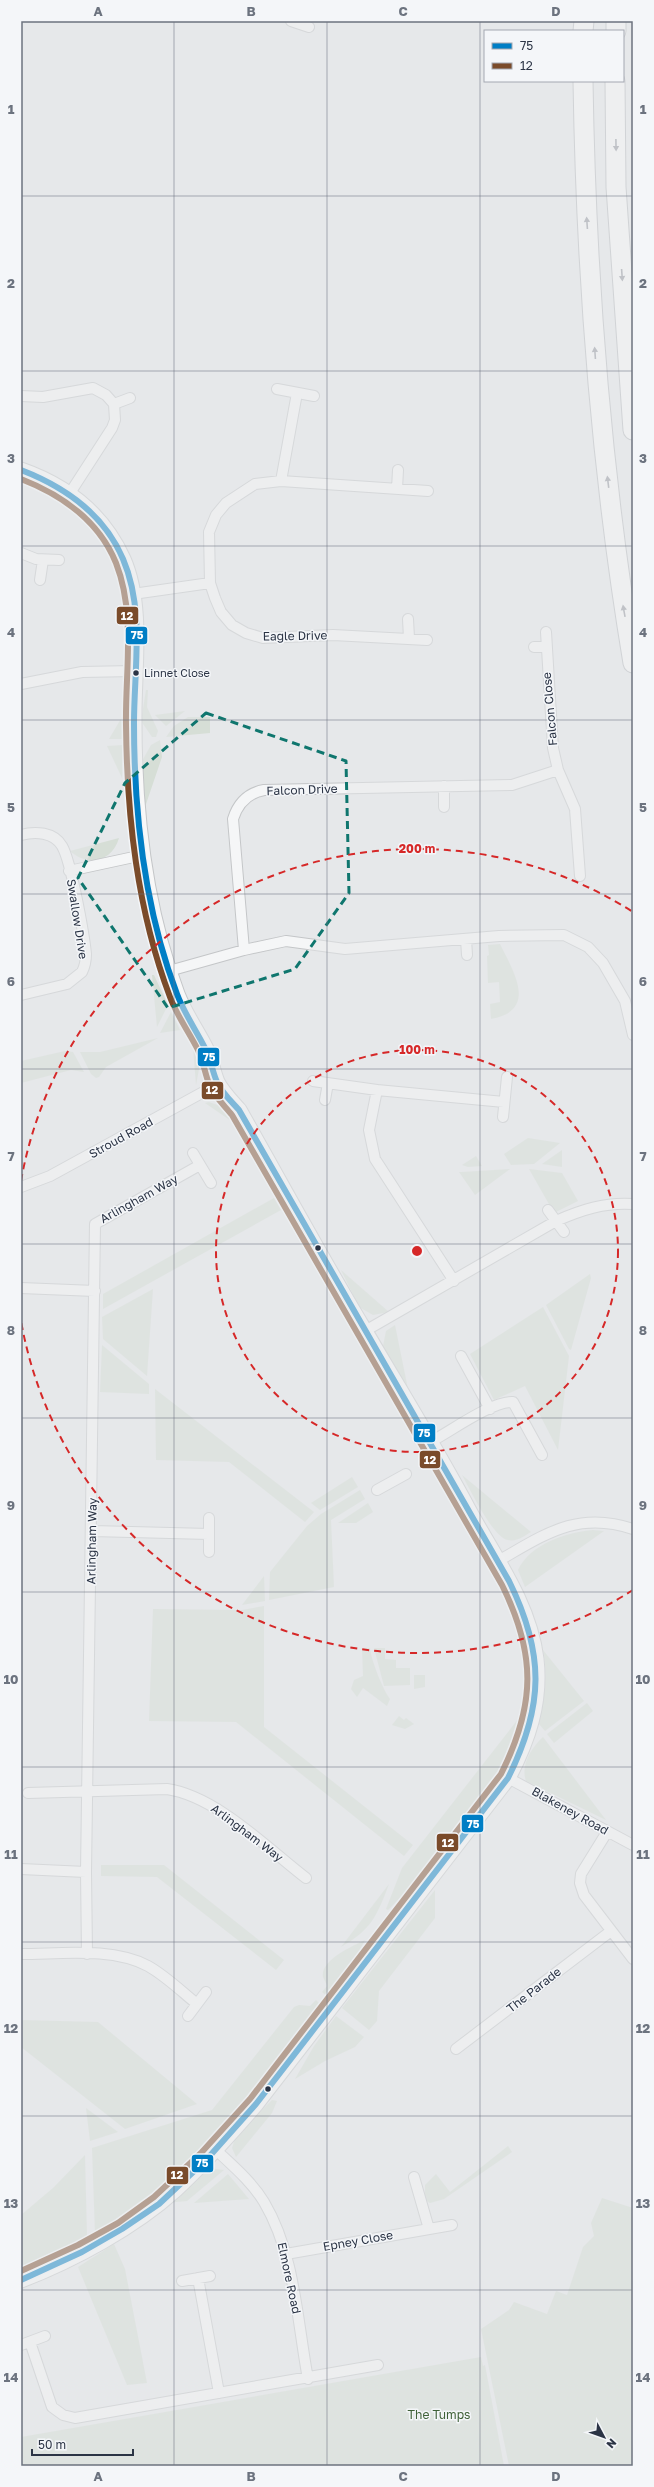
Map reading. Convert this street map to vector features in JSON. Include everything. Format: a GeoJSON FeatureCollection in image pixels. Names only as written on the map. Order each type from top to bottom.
{"type":"FeatureCollection","features":[{"type":"Feature","properties":{"kind":"highway"},"geometry":{"type":"LineString","coordinates":[[583,82],[585,191],[600,414],[621,593],[633,663]]}},
{"type":"Feature","properties":{"kind":"highway"},"geometry":{"type":"LineString","coordinates":[[615,82],[616,187],[633,430]]}},
{"type":"Feature","properties":{"kind":"street"},"geometry":{"type":"LineString","coordinates":[[291,21],[308,27]]}},
{"type":"Feature","properties":{"kind":"street"},"geometry":{"type":"LineString","coordinates":[[21,396],[43,397],[93,388],[106,395],[114,404],[115,420],[112,428],[70,493]]}},
{"type":"Feature","properties":{"kind":"street"},"geometry":{"type":"LineString","coordinates":[[277,389],[314,396]]}},
{"type":"Feature","properties":{"kind":"street"},"geometry":{"type":"LineString","coordinates":[[281,481],[297,393]]}},
{"type":"Feature","properties":{"kind":"street"},"geometry":{"type":"LineString","coordinates":[[114,404],[130,398]]}},
{"type":"Feature","properties":{"kind":"street"},"geometry":{"type":"LineString","coordinates":[[21,470],[45,478],[70,493],[87,506],[106,529],[123,560],[133,594],[135,624],[135,769],[143,856],[149,894],[177,996],[207,1052],[218,1084],[239,1110],[365,1331],[432,1441],[498,1561],[526,1617],[536,1658],[537,1677],[532,1721],[525,1744],[508,1778],[290,2061],[216,2150],[155,2206],[71,2257],[21,2280]]}},
{"type":"Feature","properties":{"kind":"street"},"geometry":{"type":"LineString","coordinates":[[397,489],[398,470]]}},
{"type":"Feature","properties":{"kind":"street","name":"Eagle Drive"},"geometry":{"type":"LineString","coordinates":[[427,640],[333,635],[263,638],[246,633],[232,625],[222,612],[210,583],[209,532],[216,515],[226,503],[255,484],[281,481],[428,491]]}},
{"type":"Feature","properties":{"kind":"street"},"geometry":{"type":"LineString","coordinates":[[21,553],[43,560],[59,560]]}},
{"type":"Feature","properties":{"kind":"street"},"geometry":{"type":"LineString","coordinates":[[40,580],[43,560]]}},
{"type":"Feature","properties":{"kind":"street"},"geometry":{"type":"LineString","coordinates":[[133,594],[210,583]]}},
{"type":"Feature","properties":{"kind":"street"},"geometry":{"type":"LineString","coordinates":[[408,619],[409,638]]}},
{"type":"Feature","properties":{"kind":"street","name":"Falcon Close"},"geometry":{"type":"LineString","coordinates":[[546,632],[545,647],[553,748],[558,770],[575,809],[580,876]]}},
{"type":"Feature","properties":{"kind":"street"},"geometry":{"type":"LineString","coordinates":[[534,647],[545,647]]}},
{"type":"Feature","properties":{"kind":"street"},"geometry":{"type":"LineString","coordinates":[[21,684],[82,672],[134,671]]}},
{"type":"Feature","properties":{"kind":"street","name":"Falcon Drive"},"geometry":{"type":"LineString","coordinates":[[244,950],[234,819],[239,805],[249,796],[264,790],[512,785],[558,770]]}},
{"type":"Feature","properties":{"kind":"street"},"geometry":{"type":"LineString","coordinates":[[444,786],[444,807]]}},
{"type":"Feature","properties":{"kind":"street","name":"Swallow Drive"},"geometry":{"type":"LineString","coordinates":[[21,835],[42,832],[54,837],[62,846],[70,871],[86,954],[82,972],[67,984],[21,995]]}},
{"type":"Feature","properties":{"kind":"street","name":"Swallow Drive"},"geometry":{"type":"LineString","coordinates":[[70,871],[143,856]]}},
{"type":"Feature","properties":{"kind":"street"},"geometry":{"type":"LineString","coordinates":[[169,971],[244,950],[286,942],[345,949],[499,936],[564,935],[588,947],[603,963],[625,1001],[633,1035]]}},
{"type":"Feature","properties":{"kind":"street"},"geometry":{"type":"LineString","coordinates":[[466,939],[467,955]]}},
{"type":"Feature","properties":{"kind":"street"},"geometry":{"type":"LineString","coordinates":[[502,1117],[507,1077]]}},
{"type":"Feature","properties":{"kind":"street"},"geometry":{"type":"LineString","coordinates":[[313,1080],[377,1090],[504,1102]]}},
{"type":"Feature","properties":{"kind":"street"},"geometry":{"type":"LineString","coordinates":[[325,1100],[328,1083]]}},
{"type":"Feature","properties":{"kind":"street","name":"Stroud Road"},"geometry":{"type":"LineString","coordinates":[[21,1187],[50,1176],[218,1084]]}},
{"type":"Feature","properties":{"kind":"street"},"geometry":{"type":"LineString","coordinates":[[377,1090],[370,1130],[375,1159],[454,1281]]}},
{"type":"Feature","properties":{"kind":"street"},"geometry":{"type":"LineString","coordinates":[[193,1153],[211,1184]]}},
{"type":"Feature","properties":{"kind":"street","name":"Arlingham Way"},"geometry":{"type":"LineString","coordinates":[[87,1954],[86,1872],[89,1791],[95,1224],[200,1165]]}},
{"type":"Feature","properties":{"kind":"street"},"geometry":{"type":"LineString","coordinates":[[365,1331],[556,1221],[584,1209],[616,1202],[633,1204]]}},
{"type":"Feature","properties":{"kind":"street"},"geometry":{"type":"LineString","coordinates":[[548,1210],[564,1232]]}},
{"type":"Feature","properties":{"kind":"street"},"geometry":{"type":"LineString","coordinates":[[21,1288],[95,1291]]}},
{"type":"Feature","properties":{"kind":"street"},"geometry":{"type":"LineString","coordinates":[[461,1356],[490,1409]]}},
{"type":"Feature","properties":{"kind":"street"},"geometry":{"type":"LineString","coordinates":[[432,1441],[490,1409],[507,1402],[513,1402],[542,1455]]}},
{"type":"Feature","properties":{"kind":"street"},"geometry":{"type":"LineString","coordinates":[[377,1490],[406,1474]]}},
{"type":"Feature","properties":{"kind":"street"},"geometry":{"type":"LineString","coordinates":[[209,1518],[209,1552]]}},
{"type":"Feature","properties":{"kind":"street"},"geometry":{"type":"LineString","coordinates":[[498,1561],[561,1527],[590,1522],[618,1524],[633,1529]]}},
{"type":"Feature","properties":{"kind":"street"},"geometry":{"type":"LineString","coordinates":[[92,1531],[209,1534]]}},
{"type":"Feature","properties":{"kind":"street","name":"Blakeney Road"},"geometry":{"type":"LineString","coordinates":[[508,1778],[633,1845]]}},
{"type":"Feature","properties":{"kind":"street","name":"Arlingham Way"},"geometry":{"type":"LineString","coordinates":[[28,1793],[167,1789],[183,1791],[218,1809],[306,1878]]}},
{"type":"Feature","properties":{"kind":"street"},"geometry":{"type":"LineString","coordinates":[[607,1832],[581,1874],[580,1883],[584,1895],[633,1959]]}},
{"type":"Feature","properties":{"kind":"street"},"geometry":{"type":"LineString","coordinates":[[21,1869],[86,1872]]}},
{"type":"Feature","properties":{"kind":"street","name":"The Parade"},"geometry":{"type":"LineString","coordinates":[[456,2049],[611,1931]]}},
{"type":"Feature","properties":{"kind":"street"},"geometry":{"type":"LineString","coordinates":[[21,1954],[87,1954],[124,1957],[149,1966],[197,2004]]}},
{"type":"Feature","properties":{"kind":"street"},"geometry":{"type":"LineString","coordinates":[[188,2016],[206,1992]]}},
{"type":"Feature","properties":{"kind":"street","name":"Elmore Road"},"geometry":{"type":"LineString","coordinates":[[216,2150],[263,2201],[277,2227],[286,2254],[308,2379]]}},
{"type":"Feature","properties":{"kind":"street"},"geometry":{"type":"LineString","coordinates":[[414,2177],[429,2228]]}},
{"type":"Feature","properties":{"kind":"street","name":"Epney Close"},"geometry":{"type":"LineString","coordinates":[[286,2254],[452,2225]]}},
{"type":"Feature","properties":{"kind":"street"},"geometry":{"type":"LineString","coordinates":[[182,2281],[210,2276]]}},
{"type":"Feature","properties":{"kind":"street"},"geometry":{"type":"LineString","coordinates":[[198,2278],[219,2393]]}},
{"type":"Feature","properties":{"kind":"street"},"geometry":{"type":"LineString","coordinates":[[45,2336],[26,2344],[52,2407],[63,2416],[75,2418],[308,2379],[378,2365]]}},
{"type":"Feature","properties":{"kind":"highlighted area"},"geometry":{"type":"Polygon","coordinates":[[[206,713],[346,761],[349,893],[295,969],[168,1008],[78,878],[125,783],[206,713]]]}},
{"type":"Feature","properties":{"kind":"green space"},"geometry":{"type":"Polygon","coordinates":[[[146,690],[148,690],[147,707],[158,731],[156,737],[152,737],[141,721],[146,690]]]}},
{"type":"Feature","properties":{"kind":"green space"},"geometry":{"type":"Polygon","coordinates":[[[124,695],[123,739],[109,739],[122,717],[124,695]]]}},
{"type":"Feature","properties":{"kind":"green space"},"geometry":{"type":"Polygon","coordinates":[[[185,711],[166,726],[155,715],[185,711]]]}},
{"type":"Feature","properties":{"kind":"green space"},"geometry":{"type":"Polygon","coordinates":[[[188,717],[210,717],[210,733],[166,737],[174,726],[188,717]]]}},
{"type":"Feature","properties":{"kind":"green space"},"geometry":{"type":"Polygon","coordinates":[[[160,740],[162,757],[145,807],[142,761],[151,745],[160,740]]]}},
{"type":"Feature","properties":{"kind":"green space"},"geometry":{"type":"Polygon","coordinates":[[[123,745],[122,778],[107,746],[123,745]]]}},
{"type":"Feature","properties":{"kind":"green space"},"geometry":{"type":"Polygon","coordinates":[[[119,838],[116,846],[111,852],[99,860],[84,859],[70,851],[119,838]]]}},
{"type":"Feature","properties":{"kind":"green space"},"geometry":{"type":"Polygon","coordinates":[[[500,944],[516,977],[518,998],[514,1007],[506,1014],[491,1019],[490,1004],[500,1002],[499,982],[488,983],[488,945],[500,944]]]}},
{"type":"Feature","properties":{"kind":"green space"},"geometry":{"type":"Polygon","coordinates":[[[152,975],[154,975],[168,1005],[157,1027],[152,975]]]}},
{"type":"Feature","properties":{"kind":"green space"},"geometry":{"type":"Polygon","coordinates":[[[171,1012],[180,1030],[160,1033],[171,1012]]]}},
{"type":"Feature","properties":{"kind":"green space"},"geometry":{"type":"Polygon","coordinates":[[[158,1038],[106,1067],[99,1077],[96,1078],[91,1074],[80,1052],[100,1052],[158,1038]]]}},
{"type":"Feature","properties":{"kind":"green space"},"geometry":{"type":"Polygon","coordinates":[[[193,1047],[200,1064],[196,1085],[193,1047]]]}},
{"type":"Feature","properties":{"kind":"green space"},"geometry":{"type":"Polygon","coordinates":[[[65,1051],[73,1052],[84,1072],[71,1070],[21,1083],[21,1061],[65,1051]]]}},
{"type":"Feature","properties":{"kind":"green space"},"geometry":{"type":"Polygon","coordinates":[[[209,1102],[223,1107],[237,1125],[205,1103],[209,1102]]]}},
{"type":"Feature","properties":{"kind":"green space"},"geometry":{"type":"Polygon","coordinates":[[[528,1138],[560,1143],[534,1164],[511,1165],[504,1154],[528,1138]]]}},
{"type":"Feature","properties":{"kind":"green space"},"geometry":{"type":"Polygon","coordinates":[[[562,1150],[562,1167],[542,1164],[562,1150]]]}},
{"type":"Feature","properties":{"kind":"green space"},"geometry":{"type":"Polygon","coordinates":[[[476,1156],[482,1166],[468,1167],[462,1165],[476,1156]]]}},
{"type":"Feature","properties":{"kind":"green space"},"geometry":{"type":"Polygon","coordinates":[[[510,1169],[475,1195],[459,1172],[462,1172],[510,1169]]]}},
{"type":"Feature","properties":{"kind":"green space"},"geometry":{"type":"Polygon","coordinates":[[[529,1169],[562,1173],[578,1201],[554,1213],[529,1169]]]}},
{"type":"Feature","properties":{"kind":"green space"},"geometry":{"type":"Polygon","coordinates":[[[274,1198],[281,1210],[103,1309],[103,1294],[274,1198]]]}},
{"type":"Feature","properties":{"kind":"green space"},"geometry":{"type":"Polygon","coordinates":[[[341,1270],[389,1312],[373,1315],[359,1307],[341,1270]]]}},
{"type":"Feature","properties":{"kind":"green space"},"geometry":{"type":"Polygon","coordinates":[[[590,1274],[591,1278],[571,1350],[569,1349],[546,1305],[590,1274]]]}},
{"type":"Feature","properties":{"kind":"green space"},"geometry":{"type":"Polygon","coordinates":[[[153,1289],[147,1376],[103,1339],[102,1317],[153,1289]]]}},
{"type":"Feature","properties":{"kind":"green space"},"geometry":{"type":"Polygon","coordinates":[[[543,1307],[569,1356],[558,1450],[525,1386],[494,1400],[470,1354],[543,1307]]]}},
{"type":"Feature","properties":{"kind":"green space"},"geometry":{"type":"Polygon","coordinates":[[[395,1325],[409,1394],[383,1346],[386,1331],[395,1325]]]}},
{"type":"Feature","properties":{"kind":"green space"},"geometry":{"type":"Polygon","coordinates":[[[102,1345],[149,1384],[149,1394],[100,1392],[102,1345]]]}},
{"type":"Feature","properties":{"kind":"green space"},"geometry":{"type":"Polygon","coordinates":[[[155,1389],[314,1512],[305,1522],[229,1462],[156,1460],[155,1389]]]}},
{"type":"Feature","properties":{"kind":"green space"},"geometry":{"type":"Polygon","coordinates":[[[462,1475],[531,1532],[514,1540],[508,1540],[502,1537],[489,1522],[462,1475]]]}},
{"type":"Feature","properties":{"kind":"green space"},"geometry":{"type":"Polygon","coordinates":[[[352,1477],[358,1487],[320,1510],[311,1503],[352,1477]]]}},
{"type":"Feature","properties":{"kind":"green space"},"geometry":{"type":"Polygon","coordinates":[[[360,1490],[365,1499],[331,1520],[334,1587],[269,1600],[270,1572],[307,1526],[321,1514],[360,1490]]]}},
{"type":"Feature","properties":{"kind":"green space"},"geometry":{"type":"Polygon","coordinates":[[[368,1503],[373,1512],[356,1523],[338,1523],[368,1503]]]}},
{"type":"Feature","properties":{"kind":"green space"},"geometry":{"type":"Polygon","coordinates":[[[593,1530],[604,1531],[525,1587],[518,1570],[531,1553],[550,1541],[572,1533],[593,1530]]]}},
{"type":"Feature","properties":{"kind":"green space"},"geometry":{"type":"Polygon","coordinates":[[[264,1576],[265,1601],[242,1605],[264,1576]]]}},
{"type":"Feature","properties":{"kind":"green space"},"geometry":{"type":"Polygon","coordinates":[[[264,1606],[264,1727],[413,1845],[404,1856],[236,1722],[149,1721],[153,1609],[242,1610],[264,1606]]]}},
{"type":"Feature","properties":{"kind":"green space"},"geometry":{"type":"Polygon","coordinates":[[[362,1648],[370,1648],[378,1675],[390,1699],[387,1706],[363,1688],[357,1697],[351,1689],[354,1680],[363,1676],[362,1648]]]}},
{"type":"Feature","properties":{"kind":"green space"},"geometry":{"type":"Polygon","coordinates":[[[374,1648],[385,1648],[385,1659],[396,1660],[396,1668],[410,1668],[410,1685],[384,1686],[374,1648]]]}},
{"type":"Feature","properties":{"kind":"green space"},"geometry":{"type":"Polygon","coordinates":[[[543,1650],[584,1701],[545,1731],[539,1724],[544,1696],[545,1678],[543,1650]]]}},
{"type":"Feature","properties":{"kind":"green space"},"geometry":{"type":"Polygon","coordinates":[[[414,1675],[425,1675],[425,1687],[414,1689],[414,1675]]]}},
{"type":"Feature","properties":{"kind":"green space"},"geometry":{"type":"Polygon","coordinates":[[[587,1703],[593,1711],[554,1743],[547,1734],[587,1703]]]}},
{"type":"Feature","properties":{"kind":"green space"},"geometry":{"type":"Polygon","coordinates":[[[522,1714],[518,1733],[512,1750],[494,1782],[426,1868],[396,1902],[388,1910],[386,1909],[402,1868],[522,1714]]]}},
{"type":"Feature","properties":{"kind":"green space"},"geometry":{"type":"Polygon","coordinates":[[[399,1716],[404,1720],[406,1718],[414,1724],[405,1729],[392,1725],[399,1716]]]}},
{"type":"Feature","properties":{"kind":"green space"},"geometry":{"type":"Polygon","coordinates":[[[543,1737],[606,1820],[526,1781],[525,1769],[528,1757],[543,1737]]]}},
{"type":"Feature","properties":{"kind":"green space"},"geometry":{"type":"Polygon","coordinates":[[[101,1865],[164,1865],[284,1960],[276,1970],[157,1877],[101,1876],[101,1865]]]}},
{"type":"Feature","properties":{"kind":"green space"},"geometry":{"type":"Polygon","coordinates":[[[389,1884],[381,1905],[372,1921],[351,1941],[341,1947],[389,1884]]]}},
{"type":"Feature","properties":{"kind":"green space"},"geometry":{"type":"Polygon","coordinates":[[[435,1890],[435,1918],[379,1991],[377,2021],[369,2030],[342,2008],[435,1890]]]}},
{"type":"Feature","properties":{"kind":"green space"},"geometry":{"type":"Polygon","coordinates":[[[365,1940],[346,1976],[329,1998],[322,1992],[327,1986],[323,1977],[323,1971],[338,1954],[365,1940]]]}},
{"type":"Feature","properties":{"kind":"green space"},"geometry":{"type":"Polygon","coordinates":[[[316,2000],[322,2006],[247,2101],[207,2147],[163,2189],[138,2207],[95,2234],[92,2148],[212,2110],[294,2007],[299,2005],[310,2006],[316,2000]]]}},
{"type":"Feature","properties":{"kind":"green space"},"geometry":{"type":"Polygon","coordinates":[[[336,2016],[364,2037],[355,2047],[325,2061],[295,2079],[314,2046],[336,2016]]]}},
{"type":"Feature","properties":{"kind":"green space"},"geometry":{"type":"Polygon","coordinates":[[[21,2020],[98,2022],[197,2104],[125,2129],[21,2047],[21,2020]]]}},
{"type":"Feature","properties":{"kind":"green space"},"geometry":{"type":"Polygon","coordinates":[[[272,2100],[277,2101],[272,2113],[236,2157],[232,2148],[236,2135],[272,2100]]]}},
{"type":"Feature","properties":{"kind":"green space"},"geometry":{"type":"Polygon","coordinates":[[[86,2108],[118,2132],[90,2141],[86,2108]]]}},
{"type":"Feature","properties":{"kind":"green space"},"geometry":{"type":"Polygon","coordinates":[[[508,2146],[512,2152],[444,2199],[430,2203],[425,2200],[425,2185],[436,2174],[450,2192],[508,2146]]]}},
{"type":"Feature","properties":{"kind":"green space"},"geometry":{"type":"Polygon","coordinates":[[[85,2155],[87,2236],[21,2268],[21,2215],[53,2188],[85,2155]]]}},
{"type":"Feature","properties":{"kind":"green space"},"geometry":{"type":"Polygon","coordinates":[[[209,2168],[224,2170],[187,2201],[166,2203],[203,2171],[209,2168]]]}},
{"type":"Feature","properties":{"kind":"green space"},"geometry":{"type":"Polygon","coordinates":[[[228,2174],[249,2199],[194,2203],[228,2174]]]}},
{"type":"Feature","properties":{"kind":"green space"},"geometry":{"type":"Polygon","coordinates":[[[602,2198],[633,2208],[633,2466],[509,2466],[481,2329],[509,2310],[514,2302],[547,2314],[556,2291],[567,2295],[583,2247],[594,2236],[591,2223],[602,2198]]]}},
{"type":"Feature","properties":{"kind":"green space"},"geometry":{"type":"Polygon","coordinates":[[[114,2244],[125,2269],[147,2383],[127,2385],[78,2267],[114,2244]]]}},
{"type":"Feature","properties":{"kind":"green space","name":"The Tumps"},"geometry":{"type":"Polygon","coordinates":[[[481,2357],[483,2366],[485,2365],[504,2466],[21,2466],[21,2437],[481,2357]]]}},
{"type":"Feature","properties":{"kind":"transit line","name":"75"},"geometry":{"type":"LineString","coordinates":[[21,470],[68,494],[94,516],[105,528],[115,543],[130,578],[134,599],[137,640],[134,703],[134,757],[139,826],[143,860],[156,928],[177,994],[202,1041],[219,1086],[239,1110],[509,1581],[521,1607],[529,1632],[534,1656],[536,1680],[534,1703],[528,1727],[520,1752],[508,1778],[256,2104],[207,2159],[159,2204],[122,2229],[82,2252],[21,2280]]}},
{"type":"Feature","properties":{"kind":"transit line","name":"12"},"geometry":{"type":"LineString","coordinates":[[21,479],[51,493],[78,511],[89,522],[100,534],[109,548],[122,582],[128,623],[126,725],[132,829],[136,863],[149,931],[170,997],[198,1050],[211,1088],[232,1115],[502,1585],[513,1610],[521,1634],[526,1657],[527,1679],[526,1702],[521,1725],[501,1774],[250,2099],[201,2153],[154,2197],[118,2223],[78,2245],[21,2271]]}},
{"type":"Feature","properties":{"kind":"place","name":"Linnet Close"},"geometry":{"type":"Point","coordinates":[136,673]}}]}
